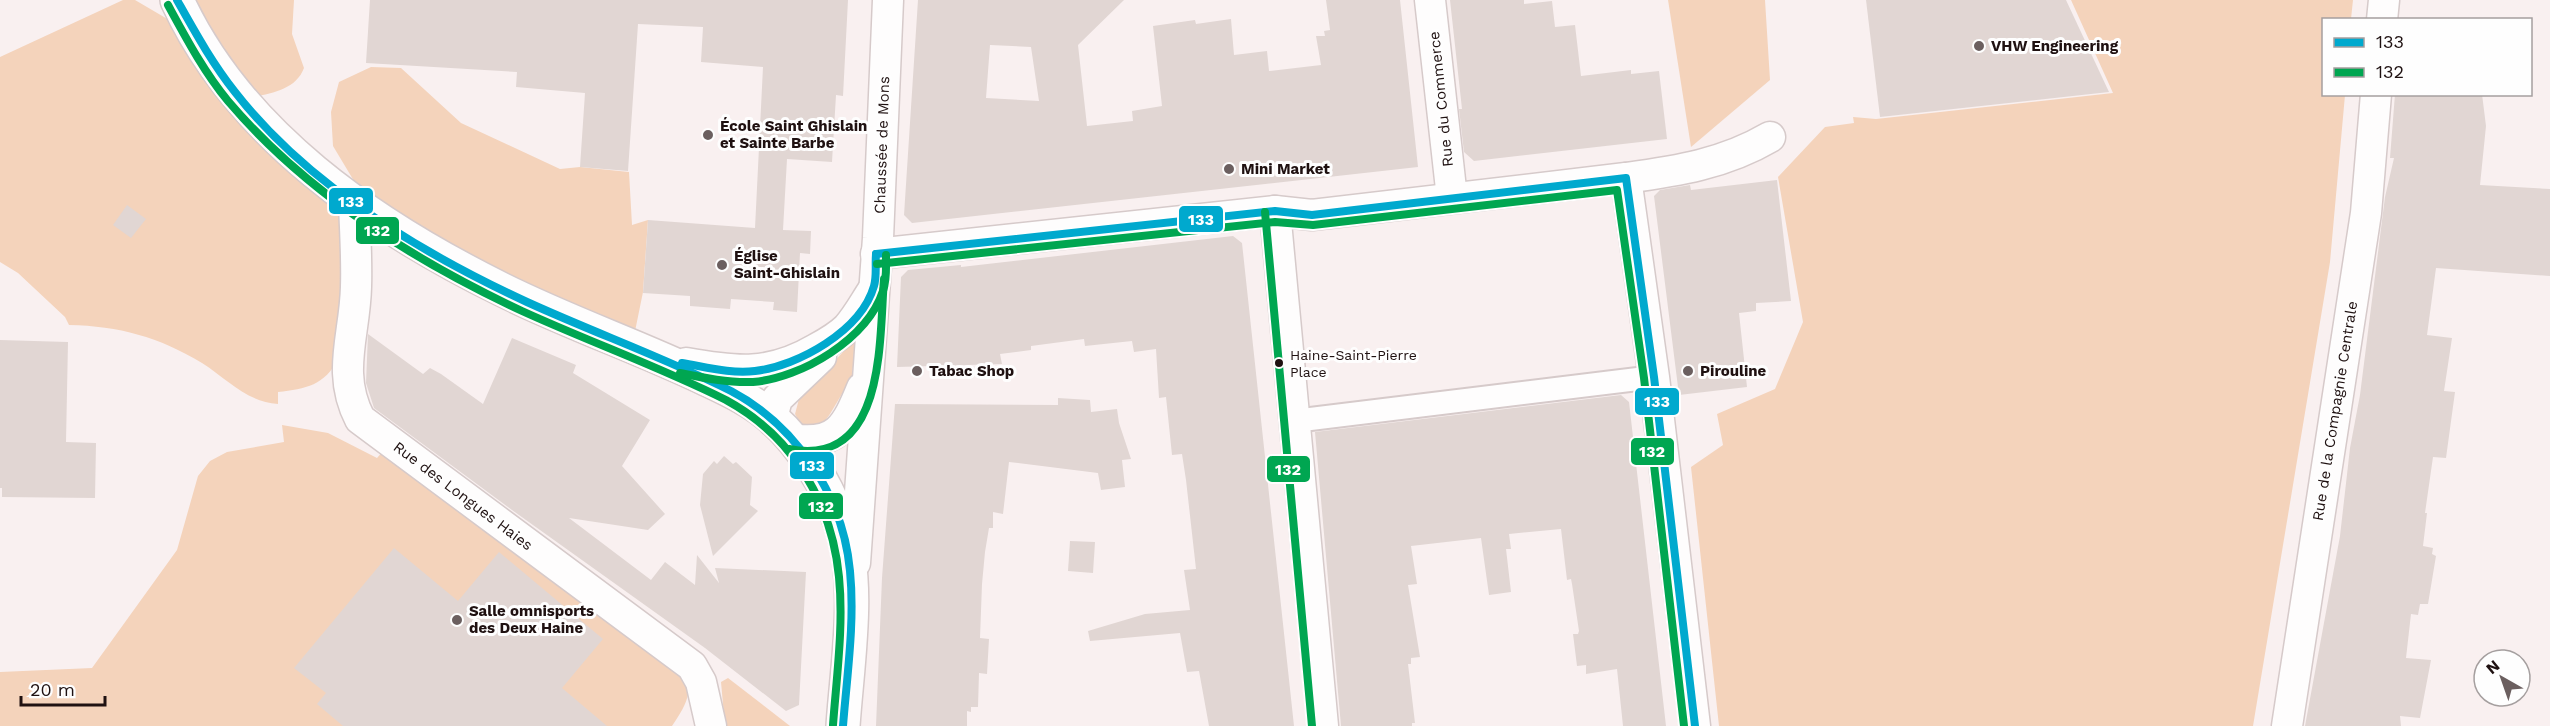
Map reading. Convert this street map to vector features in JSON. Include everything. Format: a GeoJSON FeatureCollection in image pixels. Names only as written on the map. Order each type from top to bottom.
{"type":"FeatureCollection","features":[{"type":"Feature","properties":{"kind":"main road","name":"Chaussée de Mons"},"geometry":{"type":"LineString","coordinates":[[177,0],[193,35],[256,115],[295,155],[354,203],[454,264],[503,290],[736,394],[782,428],[822,480],[841,524],[849,569],[852,610],[843,726]]}},
{"type":"Feature","properties":{"kind":"street","name":"Chaussée de Mons"},"geometry":{"type":"LineString","coordinates":[[852,610],[876,254],[888,0]]}},
{"type":"Feature","properties":{"kind":"street","name":"Rue du Commerce"},"geometry":{"type":"LineString","coordinates":[[1430,0],[1452,198]]}},
{"type":"Feature","properties":{"kind":"street"},"geometry":{"type":"LineString","coordinates":[[2382,18],[2384,0]]}},
{"type":"Feature","properties":{"kind":"street","name":"Rue de la Compagnie Centrale"},"geometry":{"type":"LineString","coordinates":[[2287,726],[2366,213],[2376,96]]}},
{"type":"Feature","properties":{"kind":"street"},"geometry":{"type":"LineString","coordinates":[[876,254],[1275,211],[1312,215],[1626,178],[1694,169],[1754,147],[1770,138]]}},
{"type":"Feature","properties":{"kind":"street"},"geometry":{"type":"LineString","coordinates":[[1626,178],[1654,377],[1695,726]]}},
{"type":"Feature","properties":{"kind":"street","name":"Rue des Longues Haies"},"geometry":{"type":"LineString","coordinates":[[354,203],[356,288],[348,379],[350,401],[360,419],[692,666],[701,682],[711,726]]}},
{"type":"Feature","properties":{"kind":"street"},"geometry":{"type":"LineString","coordinates":[[1275,211],[1323,726]]}},
{"type":"Feature","properties":{"kind":"street","name":"Chaussée de Mons"},"geometry":{"type":"LineString","coordinates":[[782,428],[777,399],[816,363],[847,327],[873,290]]}},
{"type":"Feature","properties":{"kind":"street","name":"Chaussée de Mons"},"geometry":{"type":"LineString","coordinates":[[664,360],[731,371],[777,368],[813,351],[847,327]]}},
{"type":"Feature","properties":{"kind":"street"},"geometry":{"type":"LineString","coordinates":[[782,428],[808,442],[825,440],[838,430],[851,415],[867,374]]}},
{"type":"Feature","properties":{"kind":"street"},"geometry":{"type":"LineString","coordinates":[[1294,421],[1654,377]]}},
{"type":"Feature","properties":{"kind":"shaded area"},"geometry":{"type":"Polygon","coordinates":[[[123,0],[135,0],[193,34],[196,0],[294,0],[292,34],[304,68],[300,76],[279,91],[243,99],[354,203],[338,359],[327,375],[314,384],[278,392],[278,404],[247,394],[202,363],[170,346],[122,331],[69,325],[65,317],[18,273],[0,262],[0,57],[123,0]]]}},
{"type":"Feature","properties":{"kind":"shaded area"},"geometry":{"type":"Polygon","coordinates":[[[1668,0],[1765,0],[1770,80],[1691,147],[1668,0]]]}},
{"type":"Feature","properties":{"kind":"shaded area"},"geometry":{"type":"Polygon","coordinates":[[[2071,0],[2353,0],[2351,18],[2322,18],[2322,96],[2345,96],[2330,262],[2253,726],[1719,726],[1691,467],[1723,445],[1717,414],[1775,389],[1803,322],[1778,177],[1825,127],[1854,123],[1853,117],[1876,119],[2113,93],[2071,0]]]}},
{"type":"Feature","properties":{"kind":"shaded area"},"geometry":{"type":"Polygon","coordinates":[[[371,67],[401,68],[461,123],[560,169],[580,167],[629,172],[632,225],[648,220],[643,292],[632,346],[503,290],[357,186],[333,146],[331,112],[339,82],[371,67]]]}},
{"type":"Feature","properties":{"kind":"shaded area"},"geometry":{"type":"Polygon","coordinates":[[[856,338],[852,377],[830,414],[822,425],[810,430],[801,425],[795,414],[799,399],[856,338]]]}},
{"type":"Feature","properties":{"kind":"shaded area"},"geometry":{"type":"Polygon","coordinates":[[[282,425],[328,433],[377,458],[391,442],[682,659],[688,694],[672,726],[0,726],[0,672],[92,668],[177,550],[198,476],[210,461],[227,452],[284,442],[282,425]]]}},
{"type":"Feature","properties":{"kind":"shaded area"},"geometry":{"type":"Polygon","coordinates":[[[728,678],[790,726],[725,726],[721,682],[728,678]]]}},
{"type":"Feature","properties":{"kind":"building"},"geometry":{"type":"Polygon","coordinates":[[[370,0],[848,0],[843,96],[836,95],[832,162],[787,159],[783,230],[811,231],[810,254],[800,253],[797,312],[773,310],[774,302],[731,299],[730,309],[690,306],[690,296],[643,293],[648,220],[755,228],[763,67],[701,62],[703,27],[638,24],[628,171],[580,167],[585,93],[516,87],[517,72],[366,63],[370,0]]]}},
{"type":"Feature","properties":{"kind":"building"},"geometry":{"type":"Polygon","coordinates":[[[918,0],[1124,0],[1078,45],[1087,126],[1133,121],[1132,111],[1162,106],[1153,26],[1195,20],[1196,24],[1231,19],[1234,55],[1267,51],[1269,71],[1321,65],[1316,36],[1325,36],[1324,31],[1330,30],[1326,0],[1400,0],[1418,167],[912,223],[904,215],[918,0]],[[990,45],[986,98],[1039,101],[1031,47],[990,45]]]}},
{"type":"Feature","properties":{"kind":"building"},"geometry":{"type":"Polygon","coordinates":[[[1450,0],[1524,0],[1524,4],[1552,1],[1555,27],[1575,25],[1581,76],[1631,70],[1631,74],[1659,71],[1667,139],[1474,161],[1464,152],[1459,109],[1462,109],[1450,0]]]}},
{"type":"Feature","properties":{"kind":"building","name":"VHW Engineering"},"geometry":{"type":"Polygon","coordinates":[[[1866,0],[2066,0],[2109,92],[1880,117],[1866,0]]]}},
{"type":"Feature","properties":{"kind":"building"},"geometry":{"type":"Polygon","coordinates":[[[2395,96],[2482,96],[2486,126],[2480,185],[2550,189],[2550,276],[2436,268],[2427,335],[2452,338],[2444,391],[2455,392],[2446,458],[2433,457],[2425,513],[2427,513],[2423,546],[2433,548],[2432,554],[2436,556],[2428,604],[2420,604],[2418,615],[2411,614],[2406,658],[2431,660],[2420,718],[2400,716],[2401,726],[2305,726],[2340,536],[2385,197],[2394,158],[2390,158],[2395,96]]]}},
{"type":"Feature","properties":{"kind":"building"},"geometry":{"type":"Polygon","coordinates":[[[1777,180],[1791,301],[1756,303],[1756,311],[1739,313],[1747,387],[1679,395],[1654,196],[1660,190],[1690,185],[1691,190],[1777,180]]]}},
{"type":"Feature","properties":{"kind":"building"},"geometry":{"type":"Polygon","coordinates":[[[127,205],[146,219],[131,238],[113,225],[127,205]]]}},
{"type":"Feature","properties":{"kind":"building"},"geometry":{"type":"Polygon","coordinates":[[[1233,236],[1242,243],[1294,726],[1209,726],[1199,671],[1187,672],[1180,633],[1090,641],[1088,631],[1145,614],[1190,610],[1184,570],[1196,569],[1186,480],[1182,454],[1172,455],[1166,397],[1159,398],[1156,349],[1134,352],[1132,341],[1085,346],[1084,339],[1031,346],[1031,350],[1000,354],[1002,364],[897,367],[901,277],[908,270],[961,265],[961,267],[1233,236]]]}},
{"type":"Feature","properties":{"kind":"building"},"geometry":{"type":"Polygon","coordinates":[[[368,334],[423,374],[430,368],[483,404],[512,338],[576,365],[573,373],[650,420],[622,466],[665,514],[648,530],[569,518],[651,580],[665,562],[695,585],[697,555],[719,583],[715,568],[806,572],[799,705],[786,711],[705,648],[374,408],[366,383],[368,334]]]}},
{"type":"Feature","properties":{"kind":"building"},"geometry":{"type":"Polygon","coordinates":[[[0,340],[68,342],[66,442],[96,443],[95,498],[2,497],[2,488],[0,488],[0,340]]]}},
{"type":"Feature","properties":{"kind":"building"},"geometry":{"type":"Polygon","coordinates":[[[1621,395],[1629,402],[1666,726],[1623,726],[1617,669],[1586,674],[1586,665],[1577,666],[1573,634],[1578,634],[1579,631],[1571,579],[1567,580],[1561,529],[1509,534],[1511,549],[1506,549],[1511,592],[1489,595],[1481,538],[1411,546],[1417,584],[1408,585],[1420,657],[1411,658],[1411,664],[1408,664],[1415,723],[1412,723],[1412,726],[1341,726],[1315,432],[1621,395]]]}},
{"type":"Feature","properties":{"kind":"building"},"geometry":{"type":"Polygon","coordinates":[[[1058,398],[1090,400],[1091,412],[1117,409],[1119,423],[1131,459],[1122,460],[1125,487],[1101,490],[1098,473],[1009,462],[1003,514],[993,512],[993,528],[989,528],[985,552],[980,638],[989,639],[987,674],[979,673],[978,707],[971,707],[971,712],[967,711],[967,726],[876,726],[882,578],[895,404],[1058,405],[1058,398]]]}},
{"type":"Feature","properties":{"kind":"building"},"geometry":{"type":"Polygon","coordinates":[[[724,456],[733,464],[736,462],[752,477],[750,505],[758,511],[713,556],[700,505],[703,474],[714,461],[717,464],[724,456]]]}},
{"type":"Feature","properties":{"kind":"building"},"geometry":{"type":"Polygon","coordinates":[[[1070,541],[1095,542],[1093,573],[1068,571],[1070,541]]]}},
{"type":"Feature","properties":{"kind":"building","name":"Salle omnisports des Deux Haine"},"geometry":{"type":"Polygon","coordinates":[[[394,548],[458,601],[499,552],[603,639],[562,688],[607,726],[343,726],[317,704],[326,693],[294,668],[394,548]]]}},
{"type":"Feature","properties":{"kind":"transit line","name":"133"},"geometry":{"type":"LineString","coordinates":[[177,0],[219,70],[264,126],[297,158],[369,214],[407,239],[487,283],[731,391],[776,423],[796,444],[813,466],[827,490],[846,543],[852,610],[843,726]]}},
{"type":"Feature","properties":{"kind":"transit line","name":"132"},"geometry":{"type":"LineString","coordinates":[[168,5],[203,67],[228,101],[292,166],[364,222],[402,247],[481,291],[726,400],[758,421],[793,456],[818,498],[830,529],[837,560],[840,625],[833,725]]}},
{"type":"Feature","properties":{"kind":"transit line","name":"133"},"geometry":{"type":"LineString","coordinates":[[876,254],[1275,211],[1312,215],[1626,178],[1654,377],[1695,726]]}},
{"type":"Feature","properties":{"kind":"transit line","name":"132"},"geometry":{"type":"LineString","coordinates":[[877,264],[1275,222],[1313,225],[1617,190],[1644,378],[1684,726]]}},
{"type":"Feature","properties":{"kind":"transit line","name":"132"},"geometry":{"type":"LineString","coordinates":[[1265,212],[1312,726]]}},
{"type":"Feature","properties":{"kind":"transit line","name":"133"},"geometry":{"type":"LineString","coordinates":[[682,363],[737,372],[755,371],[790,362],[826,344],[856,318],[867,302],[875,282],[876,254]]}},
{"type":"Feature","properties":{"kind":"transit line","name":"132"},"geometry":{"type":"LineString","coordinates":[[680,373],[726,381],[753,382],[792,373],[811,364],[848,340],[875,309],[883,291],[886,255]]}},
{"type":"Feature","properties":{"kind":"transit line","name":"132"},"geometry":{"type":"LineString","coordinates":[[789,449],[821,450],[844,439],[860,420],[871,394],[877,365],[884,279]]}},
{"type":"Feature","properties":{"kind":"place","name":"VHW Engineering"},"geometry":{"type":"Point","coordinates":[1979,46]}},
{"type":"Feature","properties":{"kind":"place","name":"École Saint Ghislain et Sainte Barbe"},"geometry":{"type":"Point","coordinates":[708,135]}},
{"type":"Feature","properties":{"kind":"place","name":"Mini Market"},"geometry":{"type":"Point","coordinates":[1229,169]}},
{"type":"Feature","properties":{"kind":"place","name":"Église Saint-Ghislain"},"geometry":{"type":"Point","coordinates":[722,265]}},
{"type":"Feature","properties":{"kind":"place","name":"Haine-Saint-Pierre Place"},"geometry":{"type":"Point","coordinates":[1279,363]}},
{"type":"Feature","properties":{"kind":"place","name":"Tabac Shop"},"geometry":{"type":"Point","coordinates":[917,371]}},
{"type":"Feature","properties":{"kind":"place","name":"Pirouline"},"geometry":{"type":"Point","coordinates":[1688,371]}},
{"type":"Feature","properties":{"kind":"place","name":"Salle omnisports des Deux Haine"},"geometry":{"type":"Point","coordinates":[457,620]}}]}
